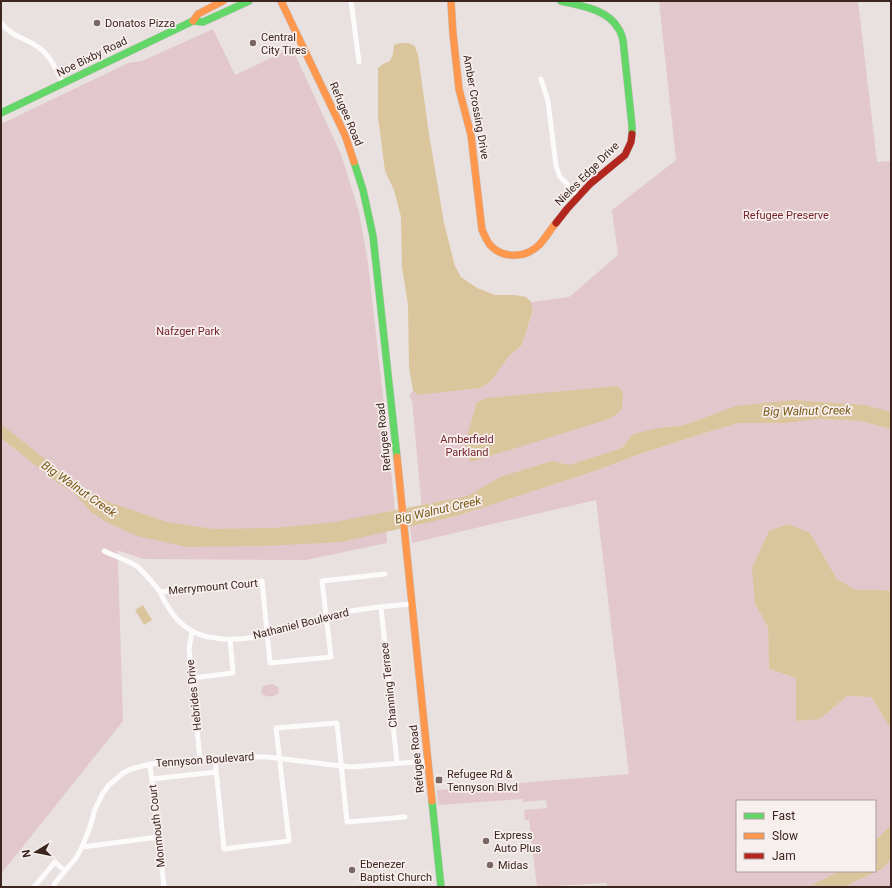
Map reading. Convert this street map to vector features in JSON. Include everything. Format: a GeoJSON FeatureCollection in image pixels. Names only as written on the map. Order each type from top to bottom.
{"type":"FeatureCollection","features":[{"type":"Feature","properties":{"kind":"street","name":"Noe Bixby Road"},"geometry":{"type":"LineString","coordinates":[[193,22],[198,14],[223,1]]}},
{"type":"Feature","properties":{"kind":"street","name":"Noe Bixby Road"},"geometry":{"type":"LineString","coordinates":[[1,113],[193,22],[203,22],[249,1]]}},
{"type":"Feature","properties":{"kind":"street","name":"Refugee Road"},"geometry":{"type":"LineString","coordinates":[[281,1],[318,75],[345,135],[363,190],[373,236],[400,483],[440,887]]}},
{"type":"Feature","properties":{"kind":"street"},"geometry":{"type":"LineString","coordinates":[[351,1],[359,62]]}},
{"type":"Feature","properties":{"kind":"street","name":"Amber Crossing Drive"},"geometry":{"type":"LineString","coordinates":[[451,1],[459,89],[471,135],[482,230],[489,244],[504,254]]}},
{"type":"Feature","properties":{"kind":"street","name":"Nieles Edge Drive"},"geometry":{"type":"LineString","coordinates":[[504,254],[518,255],[534,250],[567,209],[590,184],[624,155],[631,142],[632,126],[630,103],[623,40],[619,27],[605,14],[561,1]]}},
{"type":"Feature","properties":{"kind":"street"},"geometry":{"type":"LineString","coordinates":[[1,23],[15,35],[35,45],[44,52],[51,60],[63,84]]}},
{"type":"Feature","properties":{"kind":"street"},"geometry":{"type":"LineString","coordinates":[[541,79],[548,101],[556,166],[560,177],[579,196]]}},
{"type":"Feature","properties":{"kind":"street","name":"Nathaniel Boulevard"},"geometry":{"type":"LineString","coordinates":[[104,552],[136,566],[160,592],[177,620],[192,631],[208,637],[230,639],[267,635],[326,617],[353,611],[412,604]]}},
{"type":"Feature","properties":{"kind":"street"},"geometry":{"type":"LineString","coordinates":[[267,635],[270,663],[331,657],[322,580],[386,574]]}},
{"type":"Feature","properties":{"kind":"street","name":"Merrymount Court"},"geometry":{"type":"LineString","coordinates":[[160,592],[262,581],[267,635]]}},
{"type":"Feature","properties":{"kind":"street","name":"Channing Terrace"},"geometry":{"type":"LineString","coordinates":[[381,607],[397,763]]}},
{"type":"Feature","properties":{"kind":"street","name":"Hebrides Drive"},"geometry":{"type":"LineString","coordinates":[[192,631],[189,649],[200,759]]}},
{"type":"Feature","properties":{"kind":"street"},"geometry":{"type":"LineString","coordinates":[[192,678],[233,674],[230,639]]}},
{"type":"Feature","properties":{"kind":"street"},"geometry":{"type":"LineString","coordinates":[[215,758],[224,849],[289,842],[276,728],[337,723],[347,822],[406,817]]}},
{"type":"Feature","properties":{"kind":"street","name":"Tennyson Boulevard"},"geometry":{"type":"LineString","coordinates":[[53,887],[76,858],[82,847],[98,801],[109,785],[124,773],[132,769],[150,764],[227,757],[280,758],[352,767],[428,761]]}},
{"type":"Feature","properties":{"kind":"street","name":"Monmouth Court"},"geometry":{"type":"LineString","coordinates":[[150,764],[164,887]]}},
{"type":"Feature","properties":{"kind":"street"},"geometry":{"type":"LineString","coordinates":[[152,779],[216,772]]}},
{"type":"Feature","properties":{"kind":"street"},"geometry":{"type":"LineString","coordinates":[[82,847],[158,837]]}},
{"type":"Feature","properties":{"kind":"street"},"geometry":{"type":"LineString","coordinates":[[34,887],[55,862],[65,870]]}},
{"type":"Feature","properties":{"kind":"green space","name":"Refugee Preserve"},"geometry":{"type":"Polygon","coordinates":[[[659,1],[858,1],[877,162],[891,161],[891,417],[703,418],[684,425],[659,428],[634,446],[422,511],[412,401],[409,395],[413,391],[418,395],[480,388],[490,382],[511,354],[522,345],[533,311],[531,302],[569,297],[618,255],[612,210],[676,160],[659,1]]]}},
{"type":"Feature","properties":{"kind":"green space","name":"Nafzger Park"},"geometry":{"type":"Polygon","coordinates":[[[213,29],[235,75],[292,48],[341,154],[359,212],[368,263],[395,510],[385,512],[387,543],[306,560],[143,559],[117,550],[123,721],[1,874],[1,124],[128,63],[142,61],[213,29]]]}},
{"type":"Feature","properties":{"kind":"green space"},"geometry":{"type":"Polygon","coordinates":[[[818,419],[860,421],[891,429],[891,591],[856,590],[837,579],[810,533],[755,604],[768,627],[769,669],[796,678],[820,719],[847,696],[871,697],[891,729],[891,825],[876,840],[876,800],[736,800],[736,872],[837,872],[808,887],[607,887],[606,883],[537,887],[529,820],[525,820],[524,810],[547,808],[546,800],[523,802],[523,799],[438,805],[437,790],[629,774],[596,500],[412,543],[410,526],[457,516],[598,470],[637,455],[739,423],[787,423],[818,419]]]}},
{"type":"Feature","properties":{"kind":"green space"},"geometry":{"type":"Polygon","coordinates":[[[272,684],[278,687],[279,693],[266,696],[261,693],[263,686],[272,684]]]}},
{"type":"Feature","properties":{"kind":"green space"},"geometry":{"type":"Polygon","coordinates":[[[891,859],[891,887],[846,887],[854,882],[882,869],[891,859]]]}},
{"type":"Feature","properties":{"kind":"water"},"geometry":{"type":"Polygon","coordinates":[[[408,43],[415,46],[418,55],[429,134],[444,223],[455,266],[461,277],[477,288],[495,295],[515,295],[526,297],[531,302],[533,310],[522,345],[511,354],[490,382],[480,388],[418,395],[413,391],[409,367],[408,305],[402,267],[401,217],[394,190],[385,171],[378,117],[378,68],[390,61],[393,54],[394,45],[408,43]]]}},
{"type":"Feature","properties":{"kind":"water"},"geometry":{"type":"Polygon","coordinates":[[[618,386],[623,393],[622,408],[617,414],[609,419],[471,462],[465,453],[466,440],[477,402],[487,398],[618,386]]]}},
{"type":"Feature","properties":{"kind":"water"},"geometry":{"type":"Polygon","coordinates":[[[793,400],[865,405],[891,412],[891,429],[860,421],[818,419],[787,423],[739,423],[637,455],[598,470],[457,516],[341,542],[264,546],[187,547],[137,536],[108,523],[91,512],[59,477],[109,502],[167,522],[213,529],[273,528],[335,522],[468,496],[500,477],[552,461],[569,465],[622,448],[633,434],[659,428],[684,425],[736,406],[793,400]]]}},
{"type":"Feature","properties":{"kind":"water"},"geometry":{"type":"Polygon","coordinates":[[[788,524],[810,533],[837,579],[856,590],[891,591],[891,729],[871,697],[847,696],[820,719],[796,721],[796,678],[769,669],[768,627],[755,604],[752,568],[769,531],[788,524]]]}},
{"type":"Feature","properties":{"kind":"water"},"geometry":{"type":"Polygon","coordinates":[[[143,605],[152,620],[144,625],[135,610],[143,605]]]}},
{"type":"Feature","properties":{"kind":"water"},"geometry":{"type":"Polygon","coordinates":[[[891,825],[891,859],[882,869],[876,872],[876,840],[891,825]]]}},
{"type":"Feature","properties":{"kind":"water"},"geometry":{"type":"Polygon","coordinates":[[[837,872],[876,872],[846,887],[808,887],[837,872]]]}},
{"type":"Feature","properties":{"kind":"waterway","name":"Big Walnut Creek"},"geometry":{"type":"LineString","coordinates":[[1,431],[59,477],[72,485]]}},
{"type":"Feature","properties":{"kind":"traffic: fast"},"geometry":{"type":"LineString","coordinates":[[1,113],[193,21],[203,22],[249,1]]}},
{"type":"Feature","properties":{"kind":"traffic: fast"},"geometry":{"type":"LineString","coordinates":[[561,1],[600,12],[607,16],[620,31],[623,40],[632,134]]}},
{"type":"Feature","properties":{"kind":"traffic: fast"},"geometry":{"type":"LineString","coordinates":[[354,162],[363,190],[373,236],[397,457]]}},
{"type":"Feature","properties":{"kind":"traffic: fast"},"geometry":{"type":"LineString","coordinates":[[432,801],[441,887]]}},
{"type":"Feature","properties":{"kind":"traffic: slow"},"geometry":{"type":"LineString","coordinates":[[193,21],[198,14],[223,1]]}},
{"type":"Feature","properties":{"kind":"traffic: slow"},"geometry":{"type":"LineString","coordinates":[[281,1],[345,135],[354,162]]}},
{"type":"Feature","properties":{"kind":"traffic: slow"},"geometry":{"type":"LineString","coordinates":[[451,1],[459,89],[471,135],[482,230],[485,237],[491,246],[502,253],[508,255],[522,254],[539,245],[556,223]]}},
{"type":"Feature","properties":{"kind":"traffic: slow"},"geometry":{"type":"LineString","coordinates":[[397,457],[432,801]]}},
{"type":"Feature","properties":{"kind":"traffic: jam"},"geometry":{"type":"LineString","coordinates":[[556,223],[590,184],[625,155],[631,142],[632,134]]}},
{"type":"Feature","properties":{"kind":"place","name":"Donatos Pizza"},"geometry":{"type":"Point","coordinates":[97,23]}},
{"type":"Feature","properties":{"kind":"place","name":"Central City Tires"},"geometry":{"type":"Point","coordinates":[253,43]}},
{"type":"Feature","properties":{"kind":"place","name":"Refugee Rd & Tennyson Blvd"},"geometry":{"type":"Point","coordinates":[439,780]}},
{"type":"Feature","properties":{"kind":"place","name":"Express Auto Plus"},"geometry":{"type":"Point","coordinates":[486,841]}},
{"type":"Feature","properties":{"kind":"place","name":"Midas"},"geometry":{"type":"Point","coordinates":[490,865]}},
{"type":"Feature","properties":{"kind":"place","name":"Ebenezer Baptist Church"},"geometry":{"type":"Point","coordinates":[352,870]}},
{"type":"Feature","properties":{"kind":"park label","name":"Amberfield Parkland"},"geometry":{"type":"Point","coordinates":[467,445]}}]}
